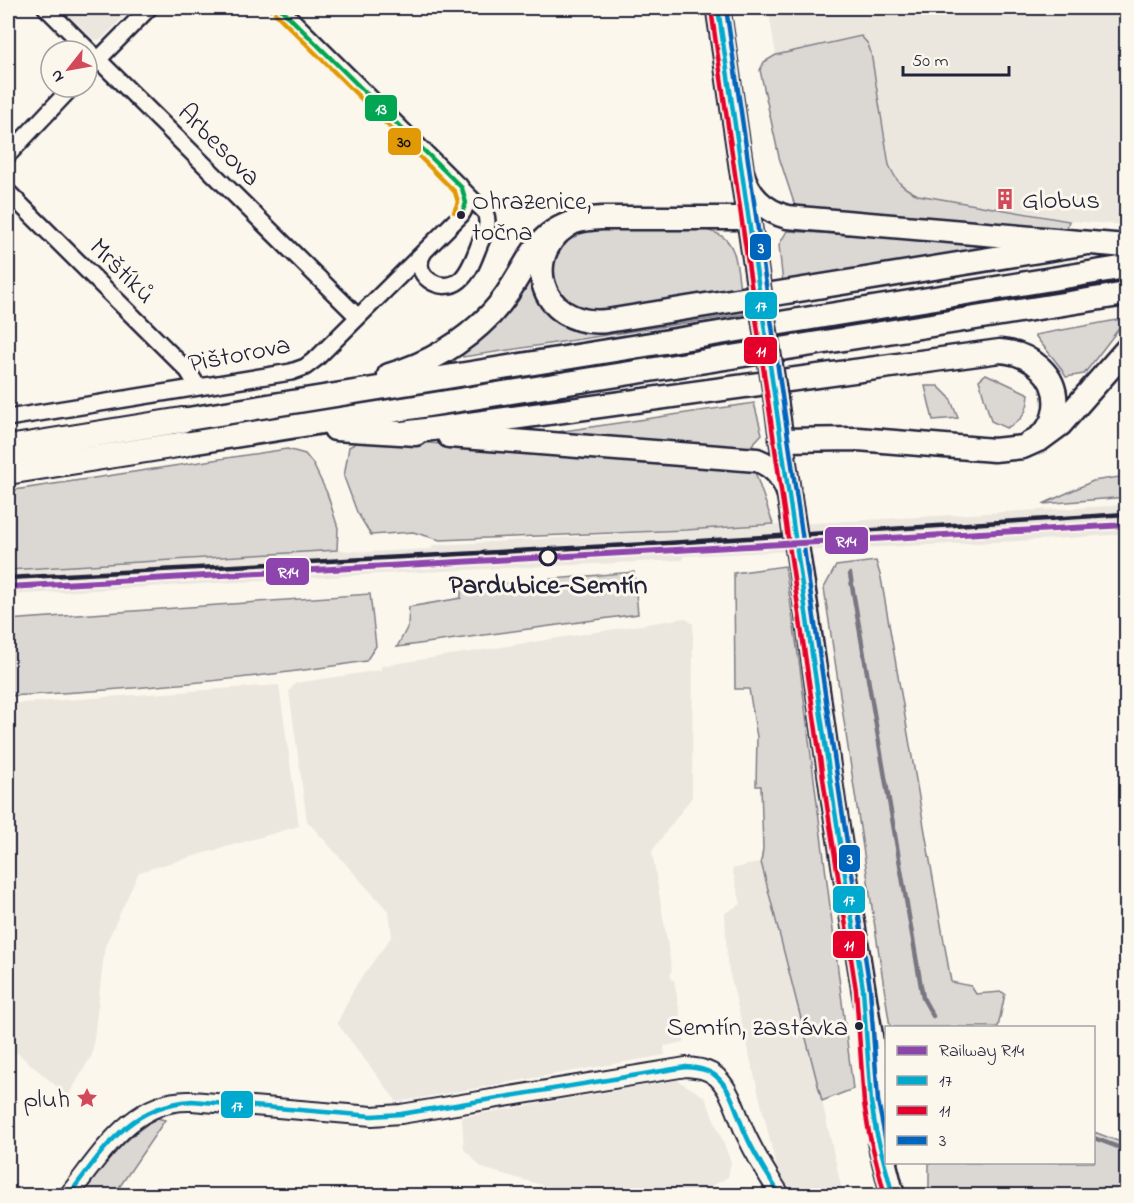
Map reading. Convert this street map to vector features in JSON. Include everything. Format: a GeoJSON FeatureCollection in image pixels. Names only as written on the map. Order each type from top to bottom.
{"type":"FeatureCollection","features":[{"type":"Feature","properties":{"kind":"highway"},"geometry":{"type":"LineString","coordinates":[[8,448],[182,420]]}},
{"type":"Feature","properties":{"kind":"highway"},"geometry":{"type":"LineString","coordinates":[[8,472],[184,444]]}},
{"type":"Feature","properties":{"kind":"main road"},"geometry":{"type":"LineString","coordinates":[[718,8],[879,1086],[885,1148]]}},
{"type":"Feature","properties":{"kind":"main road"},"geometry":{"type":"LineString","coordinates":[[708,218],[732,200],[742,172]]}},
{"type":"Feature","properties":{"kind":"main road"},"geometry":{"type":"LineString","coordinates":[[742,172],[747,187],[757,200],[769,210],[787,218],[1126,246]]}},
{"type":"Feature","properties":{"kind":"main road"},"geometry":{"type":"LineString","coordinates":[[286,403],[404,371],[428,362],[446,351],[477,328],[501,303],[514,285],[533,250],[544,237],[576,221],[602,218],[750,218]]}},
{"type":"Feature","properties":{"kind":"main road"},"geometry":{"type":"LineString","coordinates":[[576,221],[564,228],[551,241],[544,258],[543,277],[545,289],[559,310],[568,316],[589,322],[607,321],[1088,243]]}},
{"type":"Feature","properties":{"kind":"main road"},"geometry":{"type":"LineString","coordinates":[[182,420],[1126,267]]}},
{"type":"Feature","properties":{"kind":"main road"},"geometry":{"type":"LineString","coordinates":[[184,444],[1126,294]]}},
{"type":"Feature","properties":{"kind":"main road"},"geometry":{"type":"LineString","coordinates":[[781,440],[858,439],[994,450],[1023,447],[1041,439],[1060,425],[1126,350]]}},
{"type":"Feature","properties":{"kind":"main road"},"geometry":{"type":"LineString","coordinates":[[403,433],[1000,351],[1019,354],[1037,364],[1049,378],[1055,395],[1056,405],[1044,433],[1023,447]]}},
{"type":"Feature","properties":{"kind":"main road"},"geometry":{"type":"LineString","coordinates":[[289,427],[403,433],[758,460],[778,473],[789,495]]}},
{"type":"Feature","properties":{"kind":"main road"},"geometry":{"type":"LineString","coordinates":[[863,988],[871,1102],[892,1191]]}},
{"type":"Feature","properties":{"kind":"main road"},"geometry":{"type":"LineString","coordinates":[[887,1164],[892,1191]]}},
{"type":"Feature","properties":{"kind":"street","name":"Arbesova"},"geometry":{"type":"LineString","coordinates":[[46,8],[78,39]]}},
{"type":"Feature","properties":{"kind":"street"},"geometry":{"type":"LineString","coordinates":[[99,58],[149,8]]}},
{"type":"Feature","properties":{"kind":"street"},"geometry":{"type":"LineString","coordinates":[[280,8],[482,208],[488,222],[486,229],[468,269],[459,281],[444,286],[426,279],[420,267],[420,258],[426,249]]}},
{"type":"Feature","properties":{"kind":"street","name":"Arbesova"},"geometry":{"type":"LineString","coordinates":[[99,60],[358,317]]}},
{"type":"Feature","properties":{"kind":"street"},"geometry":{"type":"LineString","coordinates":[[8,155],[61,99]]}},
{"type":"Feature","properties":{"kind":"street","name":"Pištorova"},"geometry":{"type":"LineString","coordinates":[[8,418],[299,370],[316,358],[461,215],[465,207],[465,195],[459,185]]}},
{"type":"Feature","properties":{"kind":"street","name":"Mrštíků"},"geometry":{"type":"LineString","coordinates":[[8,192],[188,371],[198,387]]}},
{"type":"Feature","properties":{"kind":"street"},"geometry":{"type":"LineString","coordinates":[[68,1196],[130,1122],[150,1109],[172,1102],[192,1101],[372,1116],[401,1114],[686,1067],[709,1071],[727,1089],[747,1135],[781,1196]]}},
{"type":"Feature","properties":{"kind":"shaded area"},"geometry":{"type":"Polygon","coordinates":[[[61,8],[132,8],[103,38],[93,39],[61,8]]]}},
{"type":"Feature","properties":{"kind":"shaded area"},"geometry":{"type":"Polygon","coordinates":[[[768,8],[1126,8],[1126,225],[1069,221],[918,195],[904,188],[889,165],[861,36],[776,55],[768,8]]]}},
{"type":"Feature","properties":{"kind":"shaded area"},"geometry":{"type":"Polygon","coordinates":[[[861,36],[868,44],[871,53],[889,165],[900,183],[918,195],[1069,221],[1067,228],[1061,232],[797,212],[779,157],[760,70],[764,62],[776,55],[861,36]]]}},
{"type":"Feature","properties":{"kind":"shaded area"},"geometry":{"type":"Polygon","coordinates":[[[601,226],[701,227],[718,234],[725,238],[733,251],[740,290],[594,315],[577,311],[556,288],[551,271],[552,262],[555,253],[570,239],[601,226]]]}},
{"type":"Feature","properties":{"kind":"shaded area"},"geometry":{"type":"Polygon","coordinates":[[[787,231],[1026,245],[783,284],[779,245],[787,231]]]}},
{"type":"Feature","properties":{"kind":"shaded area"},"geometry":{"type":"Polygon","coordinates":[[[532,272],[554,315],[743,307],[744,314],[463,357],[461,351],[532,272]]]}},
{"type":"Feature","properties":{"kind":"shaded area"},"geometry":{"type":"Polygon","coordinates":[[[1122,319],[1124,322],[1084,374],[1066,377],[1035,335],[1122,319]]]}},
{"type":"Feature","properties":{"kind":"shaded area"},"geometry":{"type":"Polygon","coordinates":[[[986,374],[1029,394],[1023,415],[1006,428],[991,421],[979,380],[986,374]]]}},
{"type":"Feature","properties":{"kind":"shaded area"},"geometry":{"type":"Polygon","coordinates":[[[925,386],[938,386],[950,398],[958,418],[933,420],[925,386]]]}},
{"type":"Feature","properties":{"kind":"shaded area"},"geometry":{"type":"Polygon","coordinates":[[[754,403],[762,434],[750,447],[738,448],[557,432],[754,403]]]}},
{"type":"Feature","properties":{"kind":"shaded area"},"geometry":{"type":"Polygon","coordinates":[[[376,439],[741,467],[755,472],[773,524],[686,530],[440,540],[413,532],[371,535],[357,512],[344,477],[349,447],[358,442],[376,439]]]}},
{"type":"Feature","properties":{"kind":"shaded area"},"geometry":{"type":"Polygon","coordinates":[[[287,449],[305,454],[313,464],[327,493],[338,528],[337,550],[8,570],[8,491],[287,449]]]}},
{"type":"Feature","properties":{"kind":"shaded area"},"geometry":{"type":"Polygon","coordinates":[[[1126,476],[1126,497],[1043,504],[1093,481],[1126,476]]]}},
{"type":"Feature","properties":{"kind":"shaded area"},"geometry":{"type":"Polygon","coordinates":[[[1126,505],[1126,534],[683,556],[683,560],[397,573],[8,595],[8,570],[337,550],[368,552],[432,549],[432,545],[1126,505]]]}},
{"type":"Feature","properties":{"kind":"shaded area"},"geometry":{"type":"Polygon","coordinates":[[[876,561],[881,578],[951,982],[971,986],[976,994],[1002,992],[1005,994],[998,1026],[890,1026],[824,588],[836,566],[876,561]]]}},
{"type":"Feature","properties":{"kind":"shaded area"},"geometry":{"type":"Polygon","coordinates":[[[785,566],[853,1089],[822,1101],[761,862],[763,849],[761,786],[756,786],[757,737],[749,689],[735,689],[734,573],[785,566]]]}},
{"type":"Feature","properties":{"kind":"shaded area"},"geometry":{"type":"Polygon","coordinates":[[[634,572],[638,614],[397,647],[408,626],[409,607],[461,598],[461,587],[634,572]]]}},
{"type":"Feature","properties":{"kind":"shaded area"},"geometry":{"type":"Polygon","coordinates":[[[370,594],[376,646],[366,661],[277,674],[187,683],[8,696],[8,620],[370,594]]]}},
{"type":"Feature","properties":{"kind":"shaded area"},"geometry":{"type":"Polygon","coordinates":[[[685,618],[693,624],[692,797],[652,851],[672,971],[670,972],[671,980],[674,980],[685,1042],[664,1046],[665,1055],[397,1102],[337,1023],[356,985],[392,936],[389,912],[307,821],[289,691],[296,683],[381,670],[381,666],[685,618]]]}},
{"type":"Feature","properties":{"kind":"shaded area"},"geometry":{"type":"Polygon","coordinates":[[[279,685],[299,826],[139,872],[105,946],[92,1055],[68,1096],[8,1045],[8,704],[279,685]]]}},
{"type":"Feature","properties":{"kind":"shaded area"},"geometry":{"type":"Polygon","coordinates":[[[761,862],[822,1101],[843,1195],[793,1195],[776,1166],[727,962],[725,913],[741,904],[732,869],[761,862]]]}},
{"type":"Feature","properties":{"kind":"shaded area"},"geometry":{"type":"Polygon","coordinates":[[[677,1080],[705,1097],[731,1162],[728,1177],[712,1186],[715,1195],[577,1195],[482,1168],[464,1149],[462,1117],[677,1080]]]}},
{"type":"Feature","properties":{"kind":"shaded area"},"geometry":{"type":"Polygon","coordinates":[[[157,1118],[165,1120],[114,1195],[79,1196],[124,1143],[157,1118]]]}},
{"type":"Feature","properties":{"kind":"shaded area"},"geometry":{"type":"Polygon","coordinates":[[[1095,1132],[1126,1144],[1126,1195],[929,1195],[929,1164],[1095,1164],[1095,1132]]]}},
{"type":"Feature","properties":{"kind":"waterway"},"geometry":{"type":"LineString","coordinates":[[850,574],[923,998],[933,1016]]}},
{"type":"Feature","properties":{"kind":"waterway"},"geometry":{"type":"LineString","coordinates":[[1095,1138],[1126,1150]]}},
{"type":"Feature","properties":{"kind":"railway"},"geometry":{"type":"LineString","coordinates":[[8,578],[668,543],[1126,514]]}},
{"type":"Feature","properties":{"kind":"rail line","name":"R14"},"geometry":{"type":"LineString","coordinates":[[8,587],[1126,525]]}},
{"type":"Feature","properties":{"kind":"transit line","name":"13"},"geometry":{"type":"LineString","coordinates":[[280,8],[462,188],[466,203],[461,215]]}},
{"type":"Feature","properties":{"kind":"transit line","name":"17"},"geometry":{"type":"LineString","coordinates":[[718,8],[863,989],[871,1102],[893,1196]]}},
{"type":"Feature","properties":{"kind":"transit line","name":"3"},"geometry":{"type":"LineString","coordinates":[[726,8],[841,804],[870,988],[878,1101],[885,1137]]}},
{"type":"Feature","properties":{"kind":"transit line","name":"11"},"geometry":{"type":"LineString","coordinates":[[711,9],[856,990],[864,1103],[885,1196]]}},
{"type":"Feature","properties":{"kind":"transit line","name":"30"},"geometry":{"type":"LineString","coordinates":[[275,13],[455,192],[458,202],[454,212]]}},
{"type":"Feature","properties":{"kind":"transit line","name":"17"},"geometry":{"type":"LineString","coordinates":[[68,1196],[106,1147],[120,1133],[151,1111],[170,1105],[192,1101],[372,1116],[401,1114],[686,1067],[710,1072],[727,1089],[753,1151],[781,1196]]}},
{"type":"Feature","properties":{"kind":"place","name":"Globus"},"geometry":{"type":"Point","coordinates":[1005,199]}},
{"type":"Feature","properties":{"kind":"place","name":"Ohrazenice, točna"},"geometry":{"type":"Point","coordinates":[461,215]}},
{"type":"Feature","properties":{"kind":"place","name":"Pardubice-Semtín"},"geometry":{"type":"Point","coordinates":[548,557]}},
{"type":"Feature","properties":{"kind":"place","name":"Semtín, zastávka"},"geometry":{"type":"Point","coordinates":[859,1026]}},
{"type":"Feature","properties":{"kind":"place","name":"pluh"},"geometry":{"type":"Point","coordinates":[87,1098]}}]}
